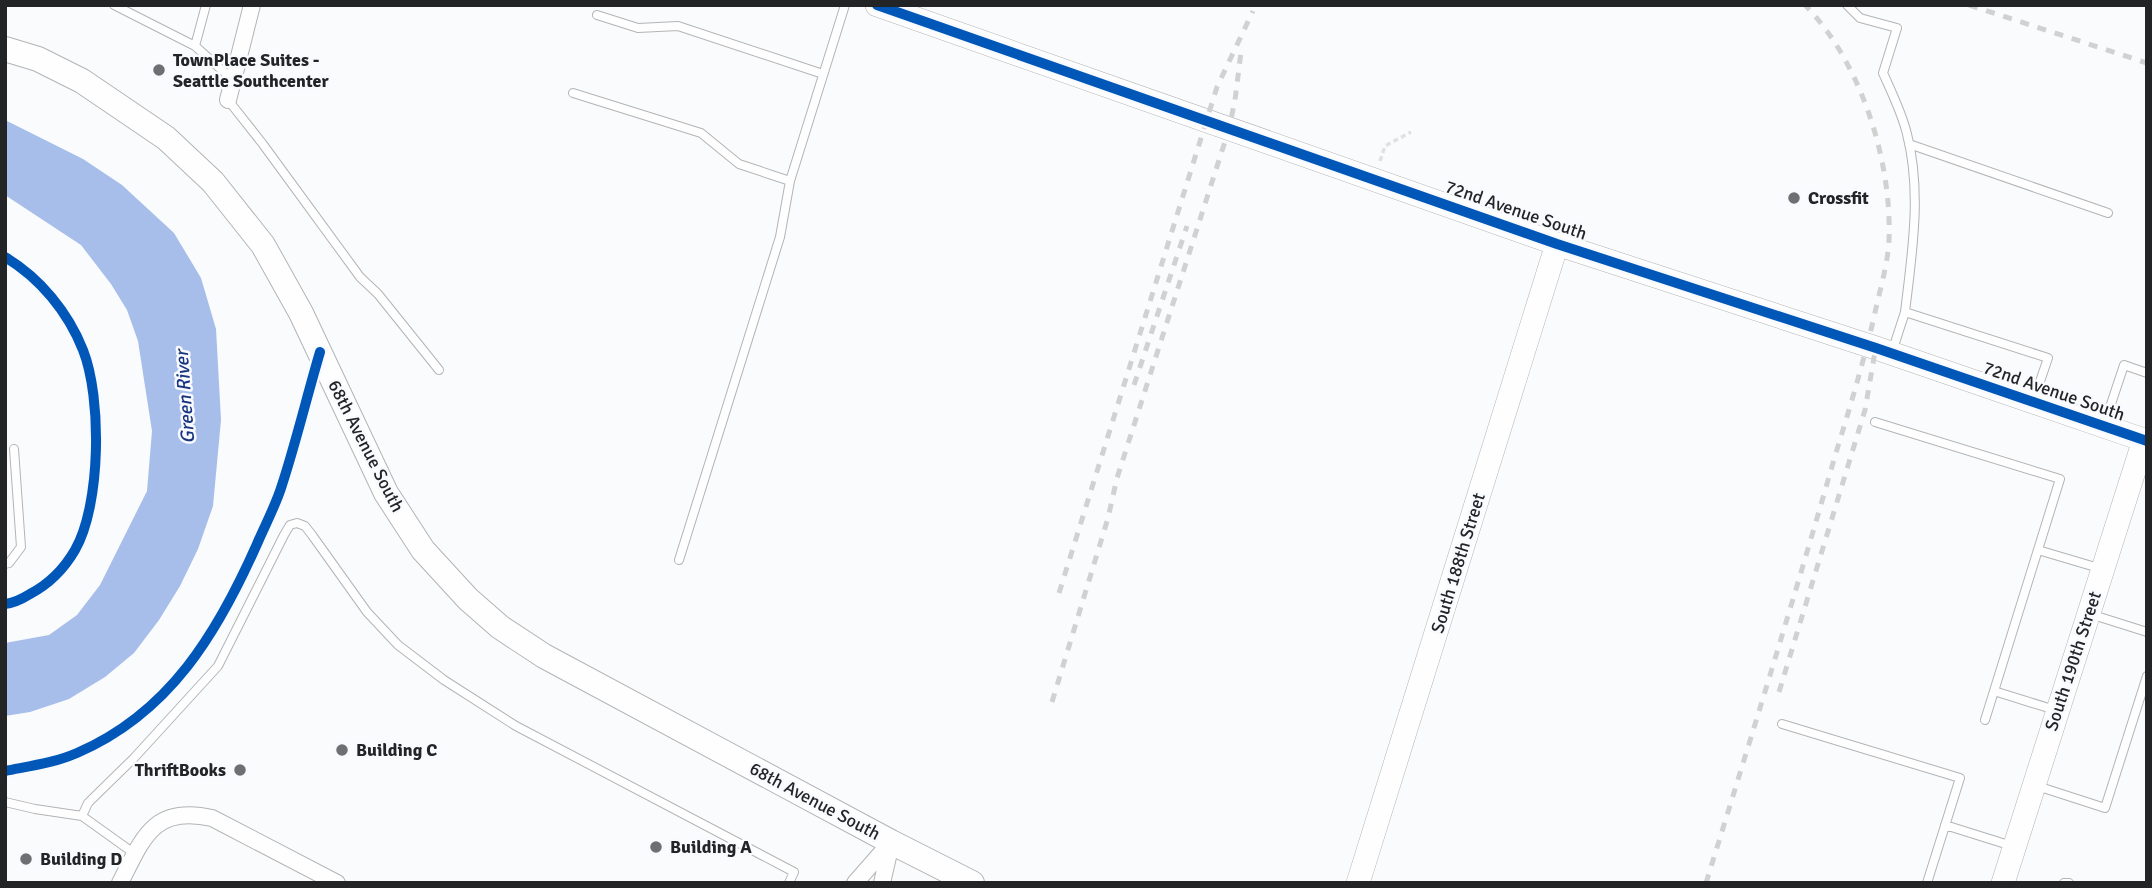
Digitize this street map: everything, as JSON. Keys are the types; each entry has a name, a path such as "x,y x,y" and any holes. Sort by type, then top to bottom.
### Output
{"main road":[{"name":"68th Avenue South","path":"5,48 38,59 82,81 166,138 213,182 263,245 301,313 386,493 423,550 468,599 500,628 544,656 972,883"}],"street":[{"path":"228,100 252,5"},
{"name":"72nd Avenue South","path":"877,5 1557,244 2145,440"},
{"name":"South 188th Street","path":"1358,883 1557,244"},
{"name":"South 190th Street","path":"2003,883 2145,440"},
{"path":"120,883 144,836 160,822 191,814 212,818 337,883"},
{"path":"855,883 891,842"},
{"path":"882,883 891,842"}],"lane":[{"path":"114,5 195,46 233,80"},
{"path":"195,46 206,5"},
{"path":"679,560 780,237 790,181 845,5"},
{"path":"1847,5 1860,18 1897,28 1883,73 1907,133 1915,182 1915,214 1905,312 1892,354"},
{"path":"597,15 638,28 678,26 824,74"},
{"path":"573,93 701,134 739,164 790,181"},
{"path":"228,100 360,277 439,370"},
{"path":"1909,144 2108,212"},
{"path":"1905,312 2048,358 2034,402"},
{"path":"2103,426 2123,365 2147,373"},
{"path":"1875,422 2060,479 1985,720"},
{"path":"5,564 9,563 21,547 14,449"},
{"path":"82,816 88,803 134,758 218,666 284,534 290,525 297,523 305,526 375,620 398,645 444,680 516,726 794,873 789,883"},
{"path":"2038,550 2103,569"},
{"path":"2089,613 2147,632"},
{"path":"2034,785 2105,808 2147,676"},
{"path":"1994,691 2058,710"},
{"path":"1782,724 1959,778 1927,883"},
{"path":"5,802 82,816 135,854"},
{"path":"1945,825 2015,847"}],"path":[{"path":"1374,180 1385,146 1411,132"}],"water":[{"name":"Green River","path":"5,120 83,159 122,185 174,233 201,278 216,329 221,420 213,506 198,549 159,620 134,653 105,677 69,699 30,712 5,716 5,643 49,635 77,615 100,585 147,491 152,431 138,341 127,310 111,284 81,245 5,195"}],"railway":[{"path":"1706,883 1857,382 1882,283 1889,240 1885,178 1869,114 1842,55 1825,28 1805,5"},
{"path":"1969,5 2147,63"},
{"path":"1059,593 1217,87 1253,11"},
{"path":"1052,702 1108,518 1117,478 1229,129 1241,52"},
{"path":"1134,385 1187,226"},
{"path":"1779,692 1865,410 1876,346"}],"cycle path":[{"path":"877,5 1557,244 1876,348 2147,441"},
{"path":"5,257 30,275 52,297 77,336 89,371 96,423 90,507 75,550 61,570 44,586 21,599 5,604"},
{"path":"5,771 68,756 110,736 139,716 165,692 187,666 226,608 274,507 320,352"}],"place":[{"name":"TownPlace Suites - Seattle Southcenter","path":"159,70"},
{"name":"Crossfit","path":"1794,198"},
{"name":"Building C","path":"342,750"},
{"name":"ThriftBooks","path":"240,770"},
{"name":"Building A","path":"656,847"},
{"name":"Building D","path":"26,859"}]}
